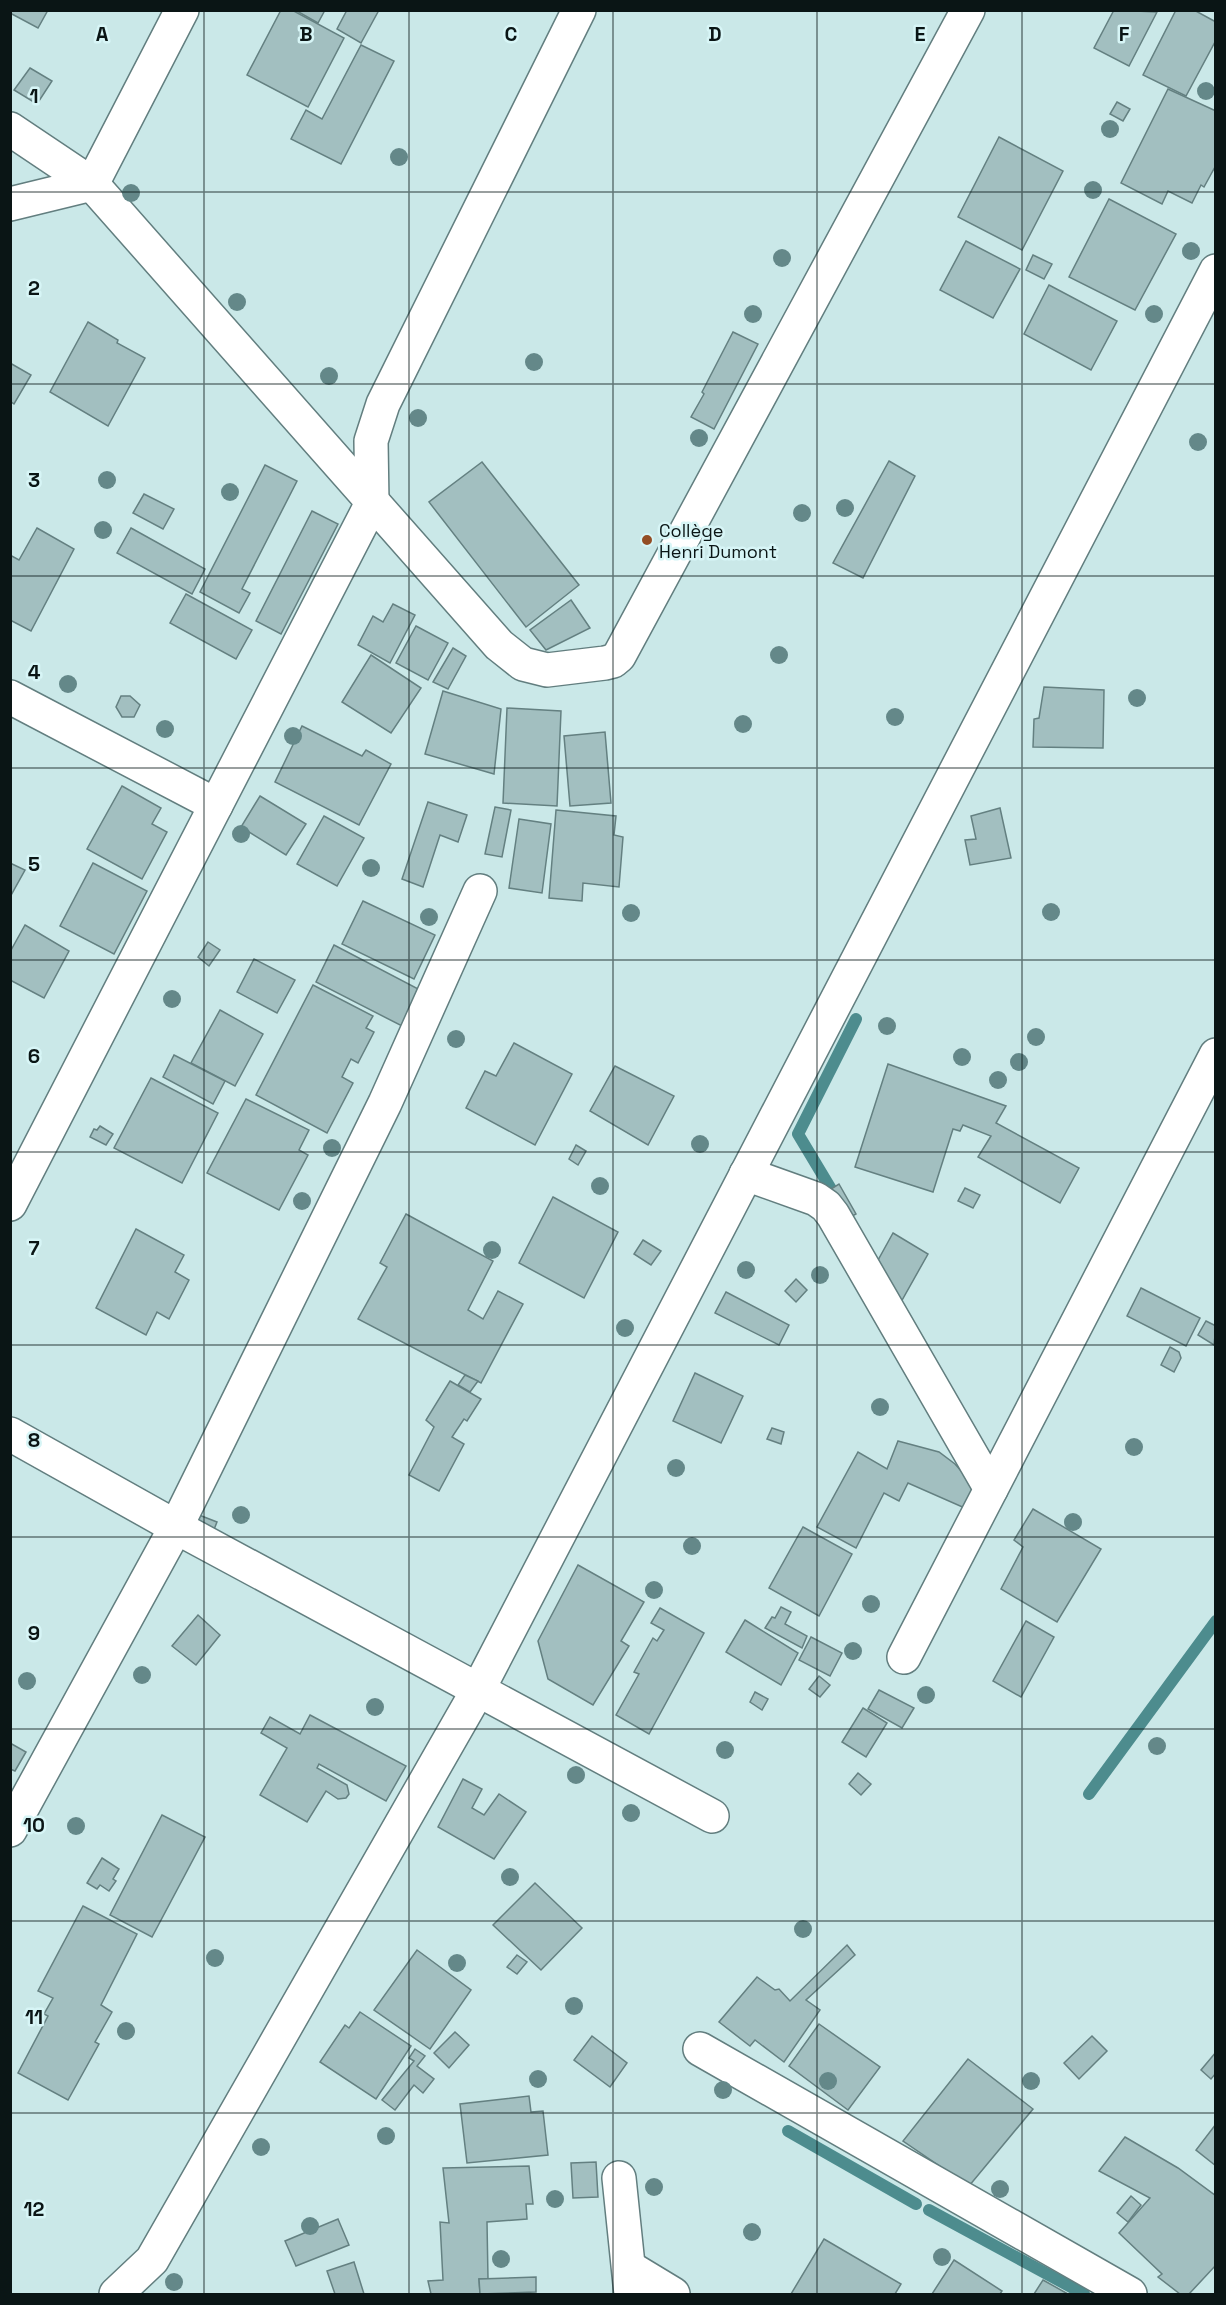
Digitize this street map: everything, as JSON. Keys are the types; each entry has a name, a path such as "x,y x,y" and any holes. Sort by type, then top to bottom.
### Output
{"street":[{"path":"10,204 93,184 182,10"},
{"path":"10,1204 372,503 371,441 383,404 579,10"},
{"path":"10,129 93,184 372,503 500,645 523,664 548,670 613,661 619,656 968,10"},
{"path":"116,2295 152,2260 478,1690 1215,271"},
{"path":"10,697 216,805"},
{"path":"10,1830 176,1527 385,1103 480,891"},
{"path":"904,1657 1215,1056"},
{"path":"746,1174 816,1199 826,1206 991,1489"},
{"path":"10,1434 176,1527 712,1816"},
{"path":"700,2049 1130,2295"},
{"path":"619,2178 630,2281 673,2295"}],"building":[{"path":"10,10 48,10 38,28 10,13"},
{"path":"281,10 292,10 344,38 308,107 247,75"},
{"path":"295,10 325,10 318,23"},
{"path":"347,10 379,10 361,43 337,29"},
{"path":"1114,10 1157,12 1129,66 1094,48"},
{"path":"1176,10 1194,10 1216,22 1216,40 1186,96 1143,75"},
{"path":"361,45 394,61 341,164 291,139 306,110 322,119"},
{"path":"30,68 52,81 37,104 14,90"},
{"path":"1168,89 1216,111 1216,165 1204,187 1201,185 1192,203 1168,191 1162,204 1121,183"},
{"path":"1117,102 1130,109 1123,121 1110,114"},
{"path":"999,137 1063,171 1022,250 958,217"},
{"path":"1109,199 1176,234 1135,310 1069,277"},
{"path":"966,241 1020,269 993,318 940,290"},
{"path":"1033,255 1052,264 1044,279 1026,270"},
{"path":"1049,285 1117,321 1091,370 1024,334"},
{"path":"88,322 118,340 117,343 145,358 108,426 50,392"},
{"path":"733,332 758,344 714,429 691,417"},
{"path":"10,363 31,375 14,404 10,401"},
{"path":"889,461 915,476 863,578 833,563"},
{"path":"482,462 579,585 526,627 429,502"},
{"path":"265,465 297,481 242,589 250,593 239,613 200,592"},
{"path":"144,494 174,509 163,529 133,513"},
{"path":"312,511 338,524 281,634 256,621"},
{"path":"37,528 74,549 31,631 10,620 10,555 19,560"},
{"path":"131,528 205,569 192,594 117,553"},
{"path":"186,594 252,630 236,659 170,623"},
{"path":"571,600 590,628 546,650 530,630"},
{"path":"393,604 415,615 390,663 358,645 373,616 383,622"},
{"path":"416,626 448,643 428,680 396,663"},
{"path":"453,648 466,656 448,689 433,682"},
{"path":"371,655 421,688 391,733 342,702"},
{"path":"1044,687 1104,690 1103,748 1033,747 1034,719 1039,718"},
{"path":"443,691 501,709 494,774 425,754"},
{"path":"121,696 130,696 140,705 134,717 122,717 116,707"},
{"path":"507,708 561,711 557,806 503,803"},
{"path":"302,726 362,756 366,750 391,764 359,825 275,782"},
{"path":"605,732 611,803 570,806 564,736"},
{"path":"122,786 161,808 152,824 167,832 142,879 87,849"},
{"path":"260,796 306,824 286,855 241,827"},
{"path":"428,802 467,815 458,842 440,835 423,887 402,879"},
{"path":"495,807 511,810 502,857 485,854"},
{"path":"1000,808 1011,858 970,865 965,840 976,839 971,816"},
{"path":"556,810 616,816 614,835 623,837 619,887 583,883 582,901 549,898"},
{"path":"324,816 364,838 337,886 297,864"},
{"path":"519,819 551,824 542,893 509,888"},
{"path":"10,863 25,870 10,897"},
{"path":"93,863 147,891 114,954 60,926"},
{"path":"363,901 435,935 414,979 342,944"},
{"path":"25,925 69,951 44,998 10,980 10,952"},
{"path":"208,942 220,950 209,966 198,957"},
{"path":"334,945 424,992 406,1028 316,982"},
{"path":"254,959 295,980 277,1013 237,992"},
{"path":"313,985 373,1016 366,1028 374,1032 358,1063 351,1059 342,1077 353,1083 327,1133 256,1095"},
{"path":"220,1010 263,1034 235,1086 191,1063"},
{"path":"514,1043 572,1074 535,1145 466,1108 485,1071 496,1076"},
{"path":"174,1055 225,1081 213,1104 163,1077"},
{"path":"888,1064 1006,1106 996,1123 1079,1168 1060,1203 978,1157 991,1136 963,1125 960,1131 953,1129 933,1192 855,1167"},
{"path":"615,1066 674,1096 648,1145 590,1111"},
{"path":"151,1078 218,1113 182,1183 114,1148"},
{"path":"246,1099 309,1130 299,1150 308,1155 279,1210 207,1173"},
{"path":"100,1126 113,1134 106,1145 90,1137 94,1129 97,1130"},
{"path":"576,1145 586,1151 578,1165 569,1159"},
{"path":"839,1184 856,1214 847,1219 831,1189"},
{"path":"965,1188 980,1195 973,1208 958,1201"},
{"path":"553,1197 618,1232 584,1298 519,1263"},
{"path":"406,1214 493,1261 468,1310 483,1319 498,1291 523,1304 481,1383 358,1319 387,1267 380,1263"},
{"path":"136,1229 184,1255 175,1272 189,1280 169,1319 157,1312 146,1335 96,1308"},
{"path":"893,1233 928,1254 901,1302 877,1262"},
{"path":"643,1240 661,1251 651,1265 634,1254"},
{"path":"796,1279 807,1290 796,1302 785,1291"},
{"path":"1141,1288 1200,1318 1186,1346 1127,1316"},
{"path":"726,1292 789,1325 779,1345 715,1313"},
{"path":"1206,1321 1216,1326 1214,1345 1198,1335"},
{"path":"1170,1347 1179,1352 1181,1358 1174,1372 1161,1365"},
{"path":"695,1373 743,1396 721,1443 673,1421"},
{"path":"465,1375 478,1381 470,1392 458,1385"},
{"path":"450,1381 481,1399 467,1421 464,1419 452,1437 464,1444 439,1491 409,1475 434,1427 426,1420"},
{"path":"772,1428 784,1432 781,1444 767,1439"},
{"path":"898,1441 939,1452 955,1464 977,1489 967,1509 908,1483 899,1501 884,1493 856,1548 817,1527 858,1452 887,1469"},
{"path":"1033,1509 1101,1549 1057,1622 1001,1589 1023,1547 1014,1540"},
{"path":"199,1515 217,1522 211,1537 193,1529"},
{"path":"803,1527 852,1554 819,1616 769,1588"},
{"path":"578,1565 644,1602 621,1641 629,1646 593,1705 548,1679 538,1641"},
{"path":"781,1607 791,1612 785,1624 807,1636 802,1648 765,1628 772,1617 775,1618"},
{"path":"660,1608 704,1633 649,1734 616,1715 639,1674 634,1672 653,1638 657,1641 664,1630 651,1623"},
{"path":"198,1615 220,1635 196,1665 172,1646"},
{"path":"745,1620 798,1653 781,1685 726,1652"},
{"path":"1026,1621 1054,1637 1021,1697 993,1681"},
{"path":"811,1637 842,1653 830,1676 799,1660"},
{"path":"819,1676 830,1685 820,1697 809,1689"},
{"path":"879,1690 914,1708 902,1728 868,1709"},
{"path":"755,1692 768,1699 762,1710 750,1702"},
{"path":"863,1708 887,1723 866,1757 842,1742"},
{"path":"310,1715 406,1766 386,1801 319,1764 317,1768 347,1785 349,1794 346,1798 338,1799 326,1791 307,1822 260,1795 287,1748 261,1733 270,1717 300,1734"},
{"path":"10,1743 26,1752 15,1771 10,1769"},
{"path":"858,1773 871,1784 861,1795 849,1784"},
{"path":"463,1779 482,1789 472,1808 484,1815 499,1794 526,1812 494,1859 438,1827"},
{"path":"162,1815 205,1837 152,1937 110,1915"},
{"path":"102,1858 119,1869 113,1879 116,1881 109,1891 100,1885 97,1889 87,1883"},
{"path":"535,1883 582,1928 541,1970 493,1925"},
{"path":"83,1906 137,1934 101,2005 112,2012 95,2042 99,2044 68,2100 18,2073 48,2016 44,2014 53,1998 38,1991"},
{"path":"847,1945 855,1955 806,2000 820,2010 784,2062 755,2040 750,2046 719,2022 757,1977 775,1990 779,1989 790,2001"},
{"path":"417,1950 471,1990 430,2049 374,2010"},
{"path":"517,1955 527,1962 517,1974 507,1967"},
{"path":"360,2012 411,2046 376,2099 320,2062 345,2025 349,2028"},
{"path":"819,2024 880,2067 848,2110 789,2066"},
{"path":"455,2032 469,2045 449,2068 434,2053"},
{"path":"592,2036 627,2063 610,2087 574,2060"},
{"path":"1092,2036 1107,2051 1079,2079 1064,2063"},
{"path":"415,2049 425,2056 417,2066 434,2079 423,2093 414,2085 395,2110 382,2100 414,2061 409,2058"},
{"path":"1216,2052 1216,2073 1211,2079 1201,2070"},
{"path":"968,2059 1033,2109 969,2186 903,2141"},
{"path":"529,2096 531,2112 543,2111 548,2155 467,2163 460,2104"},
{"path":"1216,2124 1216,2166 1196,2150"},
{"path":"1125,2137 1178,2168 1216,2196 1216,2265 1189,2294 1180,2294 1158,2277 1162,2274 1119,2233 1150,2198 1099,2171"},
{"path":"596,2162 598,2197 573,2198 571,2163"},
{"path":"529,2166 533,2204 526,2204 527,2219 487,2222 488,2279 479,2279 480,2294 431,2294 428,2281 443,2280 440,2222 449,2223 443,2168"},
{"path":"1131,2196 1141,2205 1128,2222 1117,2213"},
{"path":"338,2219 349,2245 296,2266 285,2241"},
{"path":"824,2239 901,2284 895,2294 791,2294"},
{"path":"954,2260 1002,2291 1000,2294 932,2294"},
{"path":"354,2262 364,2294 335,2294 327,2271"},
{"path":"536,2277 536,2292 480,2294 479,2279"},
{"path":"1043,2280 1068,2294 1034,2294"}],"waterway":[{"path":"831,1189 798,1134 856,1019"},
{"path":"1089,1794 1216,1621"},
{"path":"788,2131 916,2204"},
{"path":"929,2210 1084,2294"}],"place":[{"name":"Collège Henri Dumont","path":"647,540"}]}
